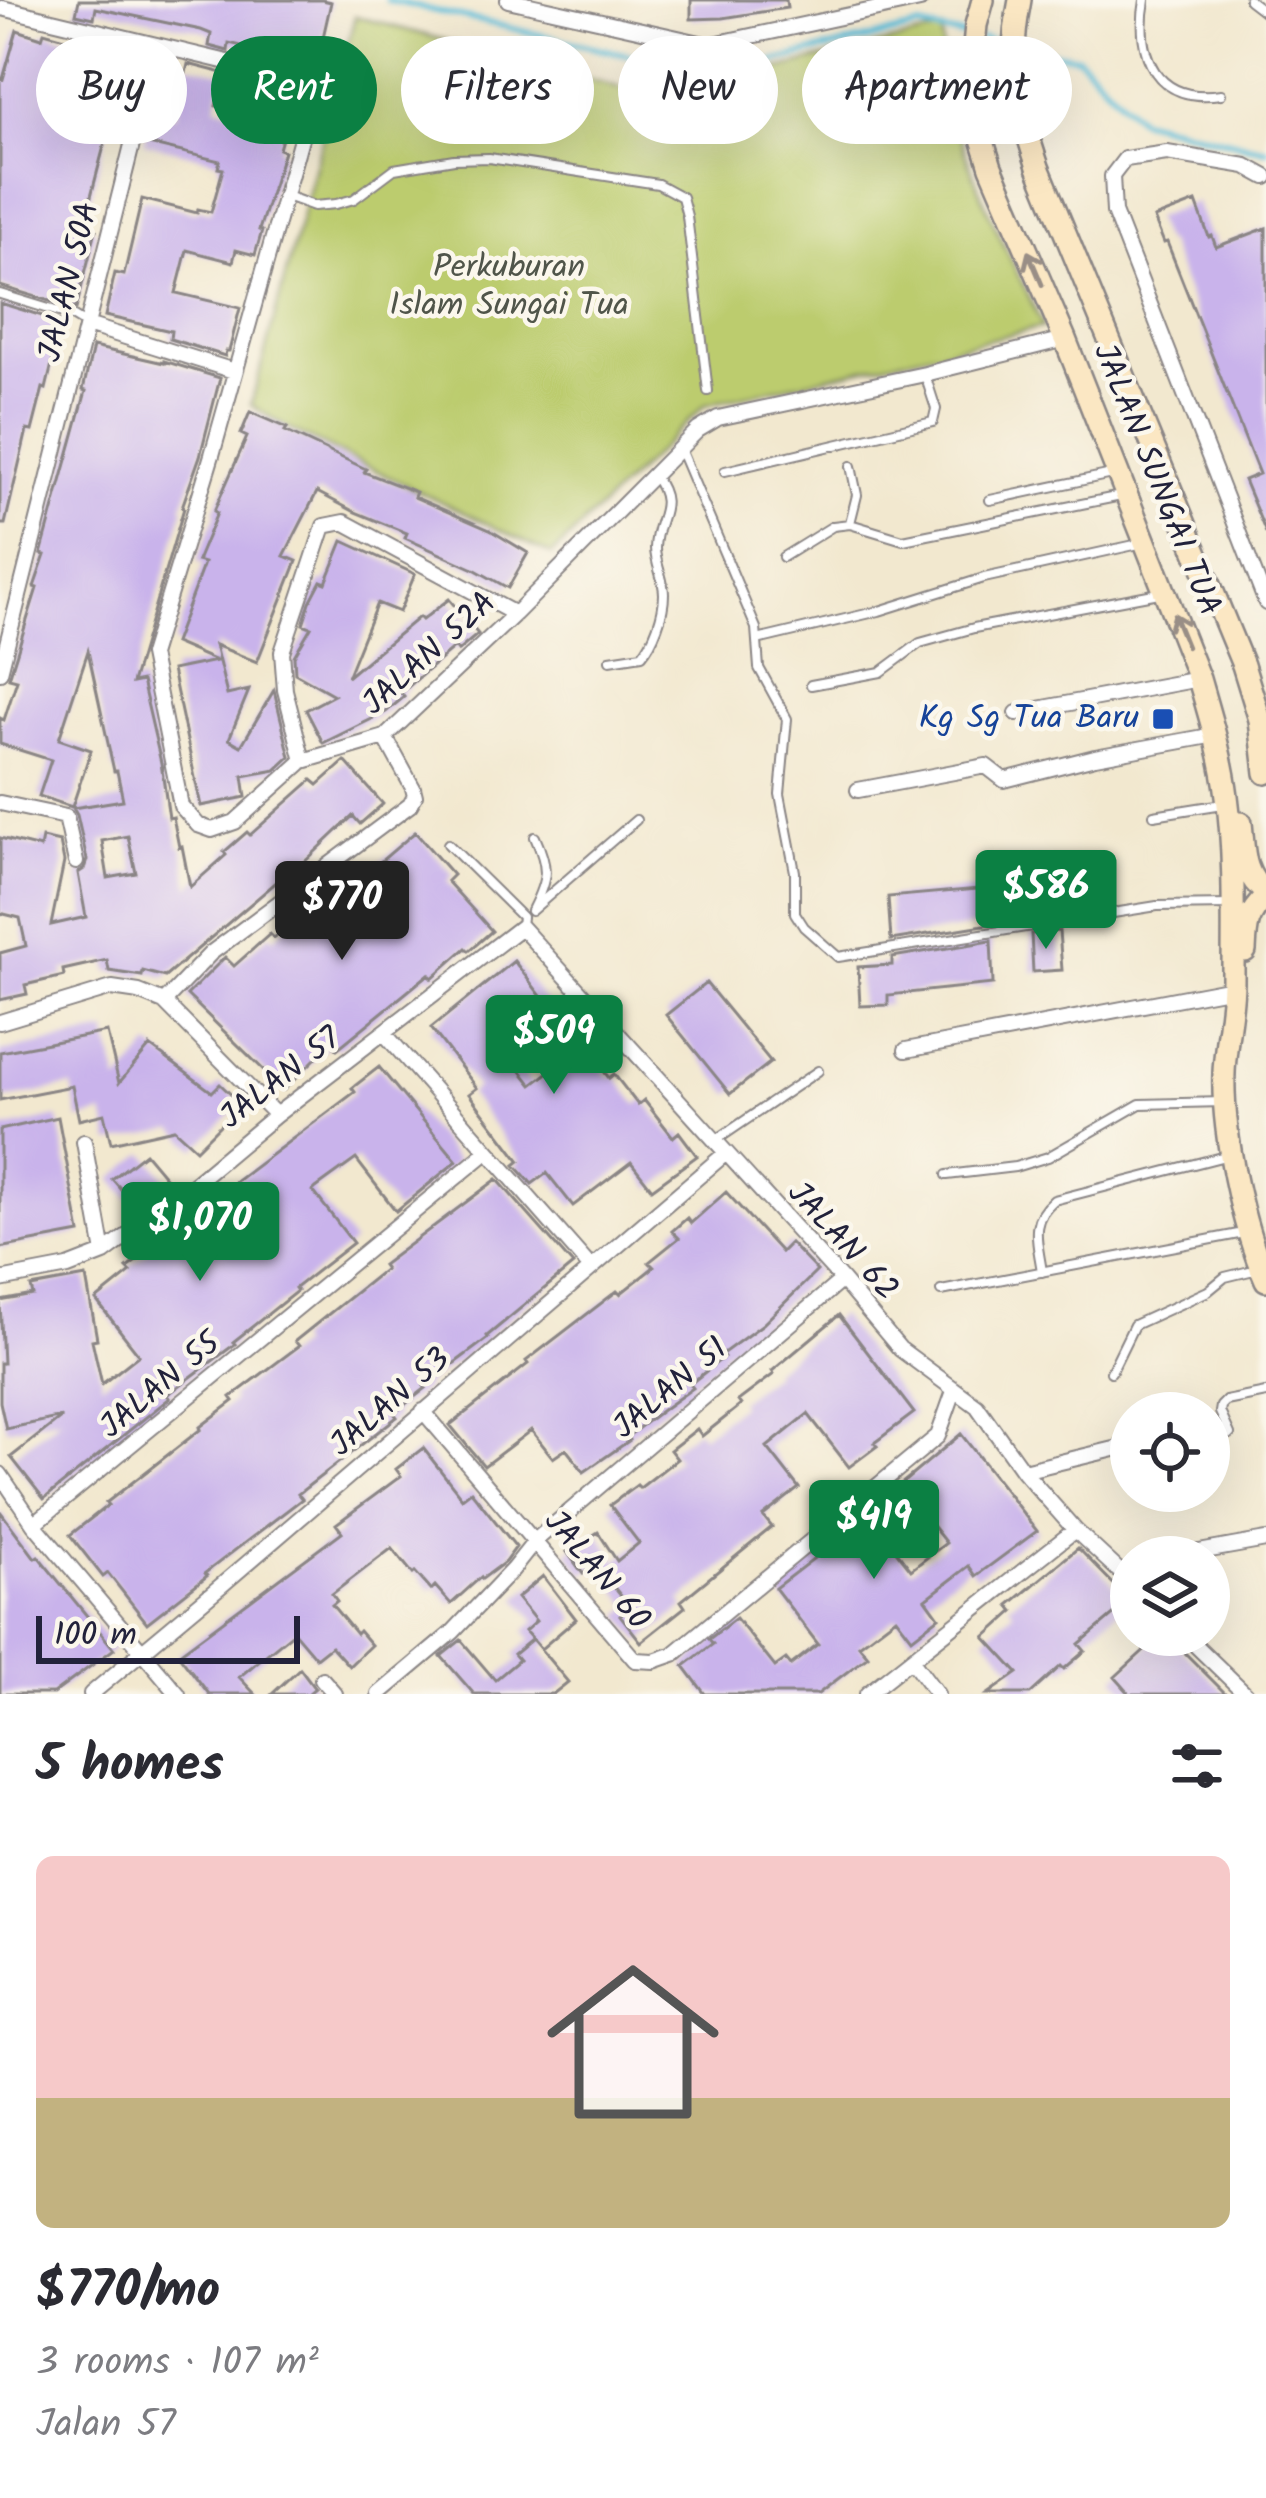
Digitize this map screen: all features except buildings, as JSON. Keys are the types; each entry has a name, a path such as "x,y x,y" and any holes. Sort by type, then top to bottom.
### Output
{"main road":[{"name":"JALAN SUNGAI TUA","path":"983,0 972,68 976,120 1199,679 1217,747 1228,803 1232,905 1233,988 1224,1074 1230,1154 1263,1274"},
{"name":"JALAN SUNGAI TUA","path":"1018,11 1012,74 1038,167 1243,664 1260,720 1266,772"},
{"path":"1217,747 1238,794 1247,871 1266,894 1252,909 1246,929 1242,1034 1224,1074"}],"street":[{"path":"508,0 709,45 920,0"},
{"path":"2,8 119,36"},
{"name":"JALAN 52A","path":"187,52 298,79 309,88 312,100 151,655 181,806 198,825 212,830 235,822 303,761 386,737 698,430 718,418 1065,339"},
{"name":"JALAN 50A","path":"0,672 132,144"},
{"path":"1266,177 1246,166 1167,153 1126,159 1112,176 1114,212 1266,603"},
{"path":"87,325 234,370"},
{"path":"303,761 285,690 282,652 324,526 344,522 515,614"},
{"path":"1017,713 1199,679"},
{"path":"164,1002 211,953 410,805 413,788 386,737"},
{"path":"859,790 986,766 1004,780 1095,757 1217,747"},
{"path":"0,803 66,817 76,862"},
{"name":"JALAN 57","path":"0,1280 68,1267 104,1253 525,918"},
{"name":"JALAN 62","path":"525,918 901,1349 976,1406 1023,1471 1075,1530 1110,1556"},
{"path":"0,1022 112,988 139,992 164,1002 276,1115"},
{"path":"906,1050 1233,988"},
{"path":"384,1033 591,1268"},
{"path":"84,1142 104,1253"},
{"name":"JALAN 53","path":"91,1694 591,1268 720,1147"},
{"name":"JALAN 55","path":"34,1524 488,1151"},
{"name":"JALAN 51","path":"379,1694 454,1632 536,1540 842,1280"},
{"name":"JALAN 60","path":"423,1411 635,1660 653,1661 674,1654 938,1436 954,1391"},
{"path":"1023,1471 1110,1450"},
{"path":"0,1474 34,1524 178,1694"},
{"path":"867,1694 1075,1530"},
{"path":"1230,1546 1266,1540"},
{"path":"1207,1656 1246,1694"},
{"path":"910,1659 937,1694"},
{"path":"322,1679 334,1694"}],"lane":[{"path":"1145,0 1144,55 1159,78 1184,92 1205,97 1221,94"},
{"path":"1249,0 1266,13"},
{"path":"286,196 314,206 336,204 354,199 394,169 454,159 519,161 658,184 682,197 687,216 708,391"},
{"path":"0,294 87,325"},
{"path":"725,471 933,422 936,409 925,374"},
{"path":"680,449 756,628 759,668 787,719 780,794 795,872 795,913 838,957 1157,906 1232,905"},
{"path":"850,524 857,495 851,466"},
{"path":"991,500 1118,473"},
{"path":"610,660 642,655 652,644 661,608 664,594 655,546 665,505 664,492 654,476"},
{"path":"783,557 833,526 850,524 903,540 1126,494"},
{"path":"757,640 879,611 984,578 1144,543"},
{"path":"811,686 881,672 920,643 974,628 1164,592"},
{"path":"1154,814 1228,803"},
{"path":"525,918 636,820"},
{"path":"525,918 544,886 546,860 535,837"},
{"path":"448,844 525,918"},
{"path":"720,1147 818,1071"},
{"path":"947,1174 1016,1167 1048,1157 1140,1104 1226,1102"},
{"path":"1042,1272 1036,1221 1054,1200 1230,1154"},
{"path":"941,1291 1250,1232"},
{"path":"1111,1372 1134,1324 1208,1291 1225,1276 1263,1274"},
{"path":"1230,1400 1266,1393"}],"green space":[{"name":"Perkuburan Islam Sungai Tua","path":"355,16 429,36 401,36 401,144 594,144 594,80 618,87 618,144 778,144 778,69 802,63 802,144 962,144 1043,327 705,405 552,555 287,428 251,405 321,144 377,144 377,36 350,36"}],"waterway":[{"path":"387,0 717,75 802,55"},
{"path":"881,36 919,27 964,36"},
{"path":"1072,56 1139,119 1266,150"}],"place":[{"name":"Kg Sg Tua Baru","path":"1163,719"}]}
